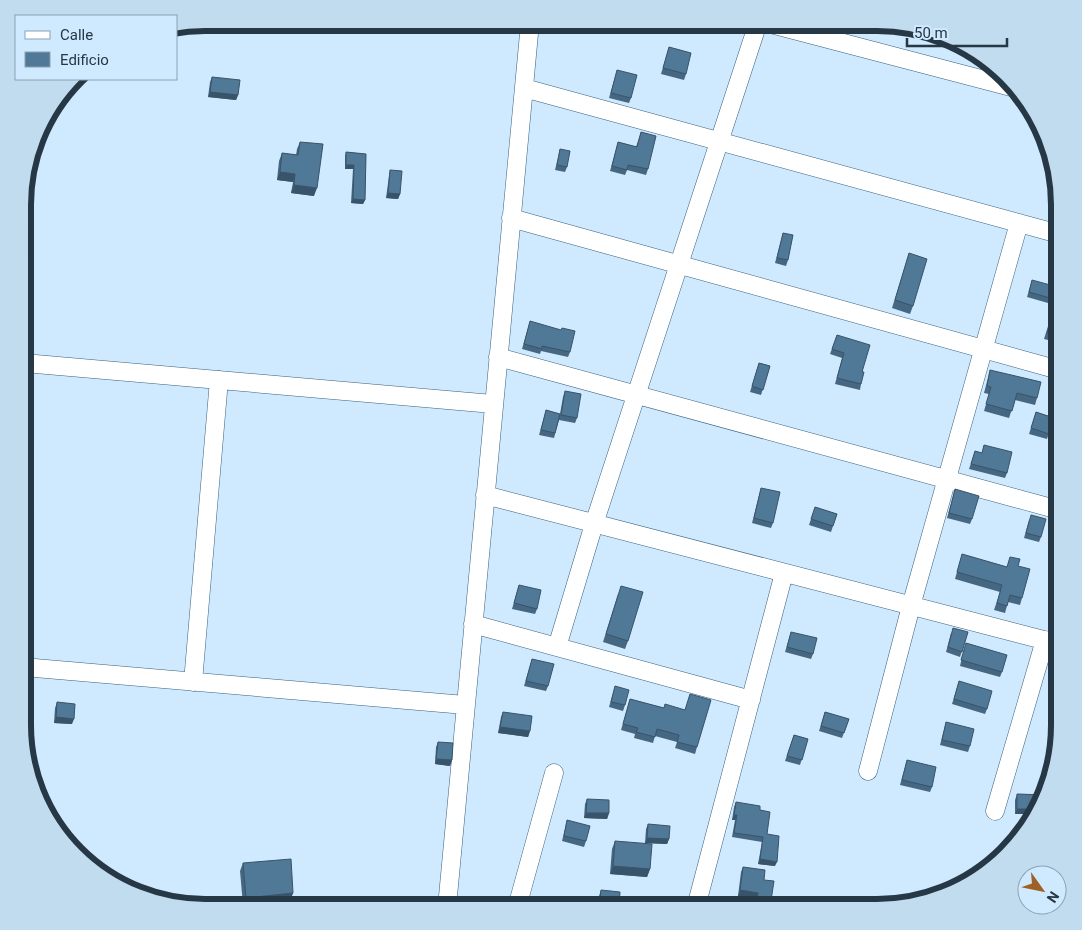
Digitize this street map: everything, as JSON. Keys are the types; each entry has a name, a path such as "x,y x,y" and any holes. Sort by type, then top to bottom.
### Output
{"street":[{"path":"447,899 529,32"},
{"path":"557,647 594,524 755,32"},
{"path":"800,32 1003,85"},
{"path":"524,88 1050,232"},
{"path":"511,218 1050,368"},
{"path":"868,771 911,606 1019,223"},
{"path":"498,357 1051,508"},
{"path":"31,364 494,404"},
{"path":"192,682 219,380"},
{"path":"485,495 1051,642"},
{"path":"698,898 784,573"},
{"path":"473,624 751,700"},
{"path":"995,811 1051,645"},
{"path":"32,668 465,705"},
{"path":"519,899 554,773"}],"building":[{"path":"669,47 691,53 686,74 663,68"},
{"path":"617,70 637,75 631,98 611,93"},
{"path":"212,77 240,80 238,95 210,92"},
{"path":"641,132 656,136 648,169 628,165 627,170 612,166 618,142 637,147"},
{"path":"300,142 323,144 317,188 294,185 295,174 280,172 282,153 298,155"},
{"path":"560,149 570,151 567,167 557,165"},
{"path":"346,152 366,154 365,200 353,199 354,165 346,165"},
{"path":"390,170 402,171 400,194 388,193"},
{"path":"783,233 793,235 788,260 777,258"},
{"path":"909,253 927,259 913,306 895,300"},
{"path":"1032,280 1050,285 1050,298 1029,292"},
{"path":"530,321 561,330 562,328 575,331 570,352 542,346 542,349 524,344"},
{"path":"1050,322 1050,334 1047,333"},
{"path":"837,335 870,345 862,372 864,372 861,384 837,378 844,353 832,349"},
{"path":"759,363 770,366 763,390 752,386"},
{"path":"990,370 1041,382 1037,398 1017,393 1012,411 986,404 991,387 987,386"},
{"path":"565,391 581,394 577,418 561,415"},
{"path":"546,410 560,414 555,433 541,430"},
{"path":"1036,412 1050,417 1049,434 1031,428"},
{"path":"984,445 1012,452 1007,473 971,464 975,451 982,453"},
{"path":"761,488 780,492 773,523 754,518"},
{"path":"955,489 979,496 972,519 949,513"},
{"path":"815,507 837,514 833,526 811,519"},
{"path":"1031,515 1046,519 1041,537 1026,533"},
{"path":"962,554 1007,567 1010,557 1020,559 1018,566 1030,569 1022,598 1010,595 1007,606 997,603 1002,585 957,572"},
{"path":"519,585 541,590 537,609 514,603"},
{"path":"621,586 643,592 628,641 606,634"},
{"path":"953,628 968,632 962,652 948,647"},
{"path":"791,632 817,638 813,654 787,647"},
{"path":"966,643 1007,655 1002,672 961,660"},
{"path":"532,659 554,664 548,686 526,681"},
{"path":"959,681 992,691 987,709 954,699"},
{"path":"615,686 629,690 625,705 611,702"},
{"path":"690,694 711,700 697,747 677,742 679,735 657,729 655,737 636,732 638,728 623,724 630,699 664,708 665,704 685,710"},
{"path":"57,702 75,704 74,719 56,717"},
{"path":"503,712 532,716 530,731 500,727"},
{"path":"825,712 849,719 844,733 821,726"},
{"path":"946,722 974,729 970,746 942,740"},
{"path":"794,735 808,739 802,760 787,756"},
{"path":"438,742 453,743 452,760 436,759"},
{"path":"907,760 936,767 932,787 902,780"},
{"path":"1017,794 1037,795 1030,809 1017,809"},
{"path":"587,799 609,800 609,813 586,813"},
{"path":"736,802 760,806 760,810 770,812 767,834 779,836 777,862 760,859 763,837 734,833 737,815 734,815"},
{"path":"567,820 590,826 586,841 564,836"},
{"path":"648,824 670,826 669,839 647,838"},
{"path":"615,841 652,844 650,869 613,866"},
{"path":"291,859 293,893 246,898 243,863"},
{"path":"743,867 765,870 764,880 774,881 771,898 757,898 758,893 740,890"},
{"path":"601,890 620,892 620,898 600,898"}]}
